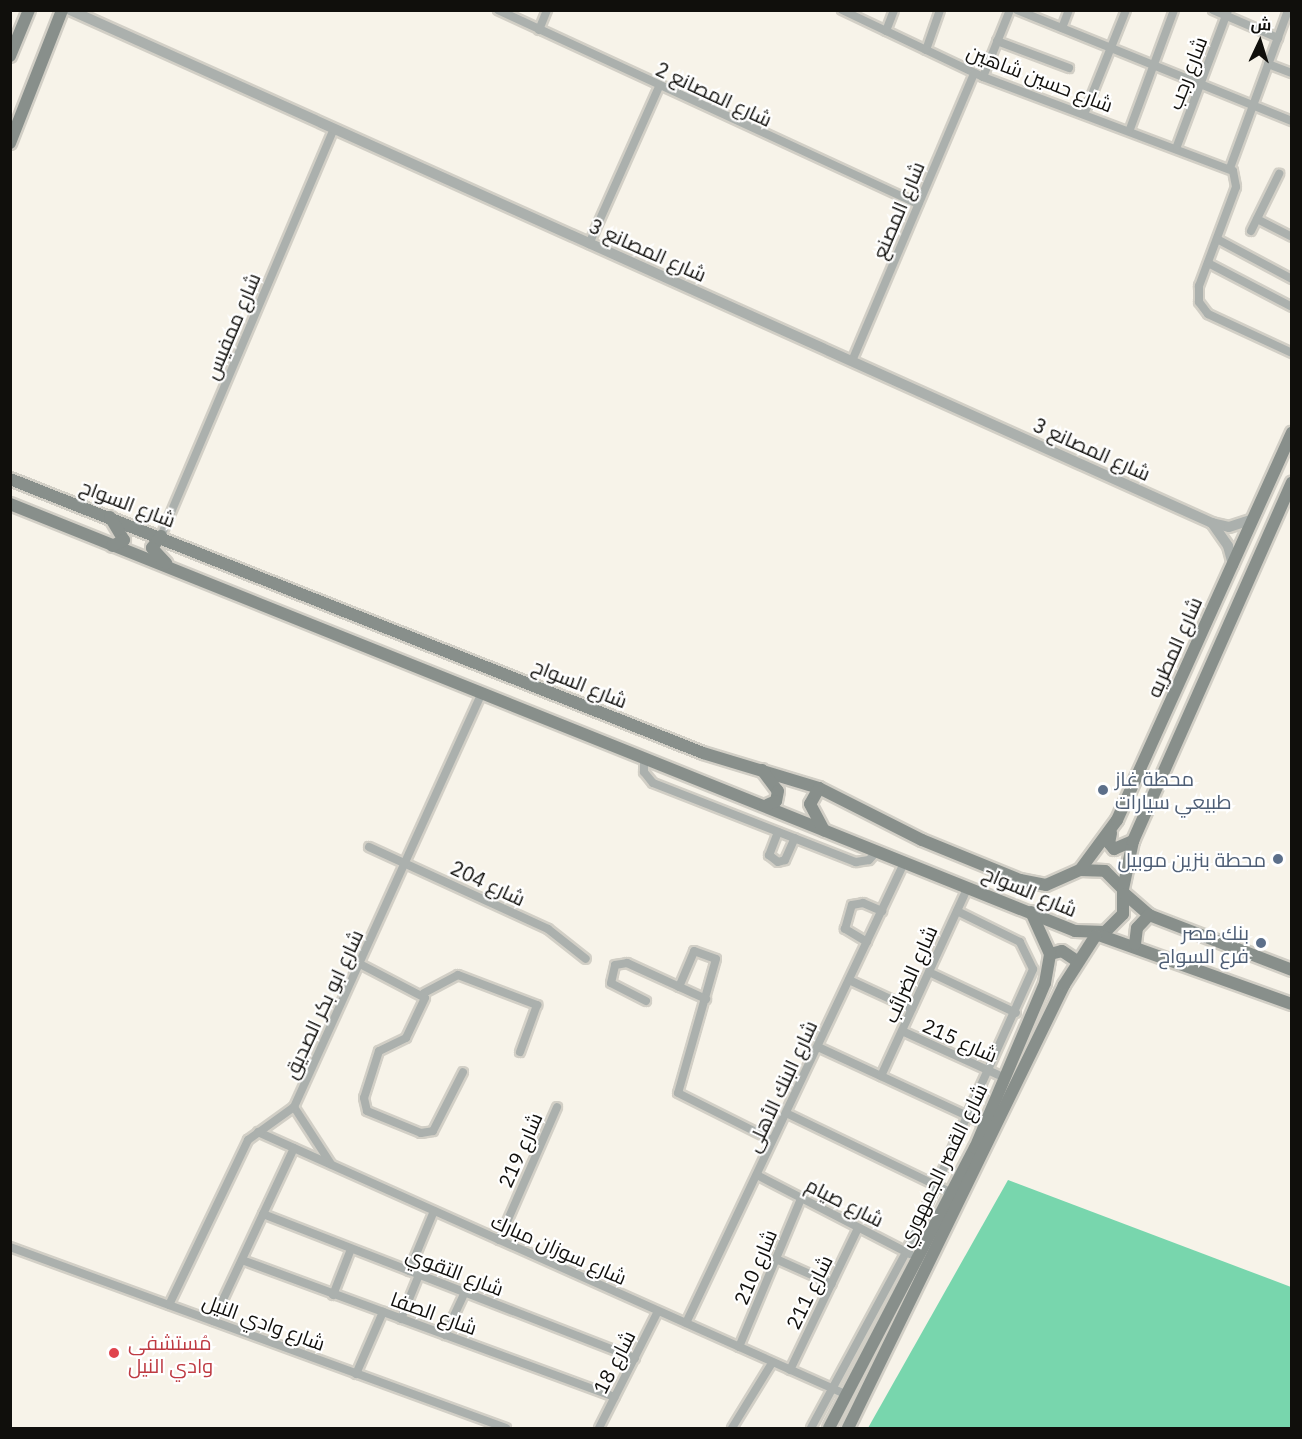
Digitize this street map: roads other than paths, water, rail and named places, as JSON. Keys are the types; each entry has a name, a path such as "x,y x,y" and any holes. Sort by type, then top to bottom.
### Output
{"main road":[{"path":"10,57 29,10"},
{"path":"10,143 62,10"},
{"name":"شارع المطريه","path":"1080,870 1114,826 1292,433"},
{"name":"شارع السواح","path":"10,479 160,536 703,753 819,788 922,840 1020,880 1056,883 1080,870 1105,871 1149,915 1292,970"},
{"name":"شارع المطريه","path":"1124,891 1132,840 1292,483"},
{"name":"شارع السواح","path":"10,504 481,695 968,887 1097,935 1135,944 1292,1004"},
{"path":"110,517 124,537 120,546 112,546"},
{"path":"160,536 153,551 174,570"},
{"path":"761,769 778,791 776,801 765,807"},
{"path":"819,788 810,804 824,830"},
{"path":"1114,826 1112,848 1132,840"},
{"path":"1097,935 1120,920 1124,891"},
{"path":"1030,911 1050,954 1062,951 1077,961"},
{"path":"1135,944 1137,928 1149,915"},
{"name":"شارع القصر الجمهوري","path":"848,1428 1077,961 1097,935"},
{"name":"شارع القصر الجمهوري","path":"829,1428 952,1193 985,1124 1045,983 1050,954"}],"street":[{"name":"شارع المصانع 3","path":"70,10 1212,523 1229,527 1253,519"},
{"name":"شارع المصانع 2","path":"498,10 659,87 918,204"},
{"path":"539,30 547,10"},
{"path":"886,31 894,10"},
{"path":"926,50 940,10"},
{"path":"983,76 1010,10"},
{"path":"1017,10 1292,121"},
{"path":"1062,28 1069,10"},
{"path":"1085,112 1126,10"},
{"path":"1130,129 1174,10"},
{"path":"1213,10 1227,13 1278,38"},
{"path":"1288,10 1230,168 1237,182 1198,294 1203,309 1292,353"},
{"name":"شارع حسين شاهين","path":"847,12 974,73 1178,146 1230,168"},
{"name":"شارع رجب","path":"1178,146 1227,13"},
{"path":"997,41 1068,68"},
{"path":"1268,64 1292,73"},
{"name":"شارع المصنع","path":"852,361 974,73"},
{"path":"589,244 659,87"},
{"name":"شارع ممفيس","path":"160,536 334,129"},
{"path":"1251,231 1279,174"},
{"path":"1257,219 1292,237"},
{"path":"1217,239 1292,279"},
{"path":"1208,263 1292,307"},
{"path":"1212,523 1228,546 1233,565"},
{"name":"شارع ابو بكر الصديق","path":"170,1305 248,1140 258,1132 280,1122 294,1107 481,695"},
{"path":"644,759 644,772 652,783 856,862 869,860 878,851"},
{"path":"778,832 769,855 778,862 785,860 795,838"},
{"name":"شارع 204","path":"369,847 548,929 586,959"},
{"name":"شارع البنك الأهلى","path":"686,1323 905,861"},
{"name":"شارع الضرائب","path":"881,1076 968,887"},
{"path":"867,942 845,929 852,905 863,903 882,911"},
{"path":"811,1428 906,1252 1034,969 1030,954 1020,942 957,911"},
{"path":"679,987 694,951 714,957 717,965 677,1082 680,1096 772,1140"},
{"path":"645,1001 611,983 615,965 627,963 706,999"},
{"path":"360,964 424,993"},
{"path":"929,972 1016,1013"},
{"path":"463,1072 437,1127 421,1133 364,1107 379,1051 387,1043 406,1038 424,993 458,975 537,1005 520,1052"},
{"path":"849,980 912,1009"},
{"name":"شارع 215","path":"902,1031 1005,1078"},
{"path":"818,1047 985,1124"},
{"path":"294,1107 331,1165"},
{"name":"شارع 219","path":"499,1240 557,1107"},
{"path":"786,1113 952,1193"},
{"name":"شارع سوزان مبارك","path":"258,1132 847,1395"},
{"path":"213,1321 294,1148"},
{"name":"شارع صيام","path":"757,1175 918,1258"},
{"name":"شارع 210","path":"739,1347 801,1199"},
{"path":"409,1270 434,1211"},
{"name":"شارع التقوي","path":"263,1214 635,1358"},
{"name":"شارع 211","path":"790,1370 858,1228"},
{"name":"شارع وادي النيل","path":"10,1247 506,1428"},
{"path":"333,1294 351,1249"},
{"path":"776,1259 832,1284"},
{"name":"شارع الصفا","path":"242,1260 615,1397"},
{"path":"401,1319 419,1275"},
{"path":"445,1335 465,1292"},
{"name":"شارع 18","path":"599,1428 658,1311"},
{"path":"356,1374 382,1312"},
{"path":"732,1428 772,1363"}],"place":[{"name":"محطة غاز طبيعي سيارات","path":"1103,790"},
{"name":"محطة بنزين موبيل","path":"1278,859"},
{"name":"بنك مصر فرع السواح","path":"1261,943"},
{"name":"مُستشفى وادي النيل","path":"114,1353"}]}
